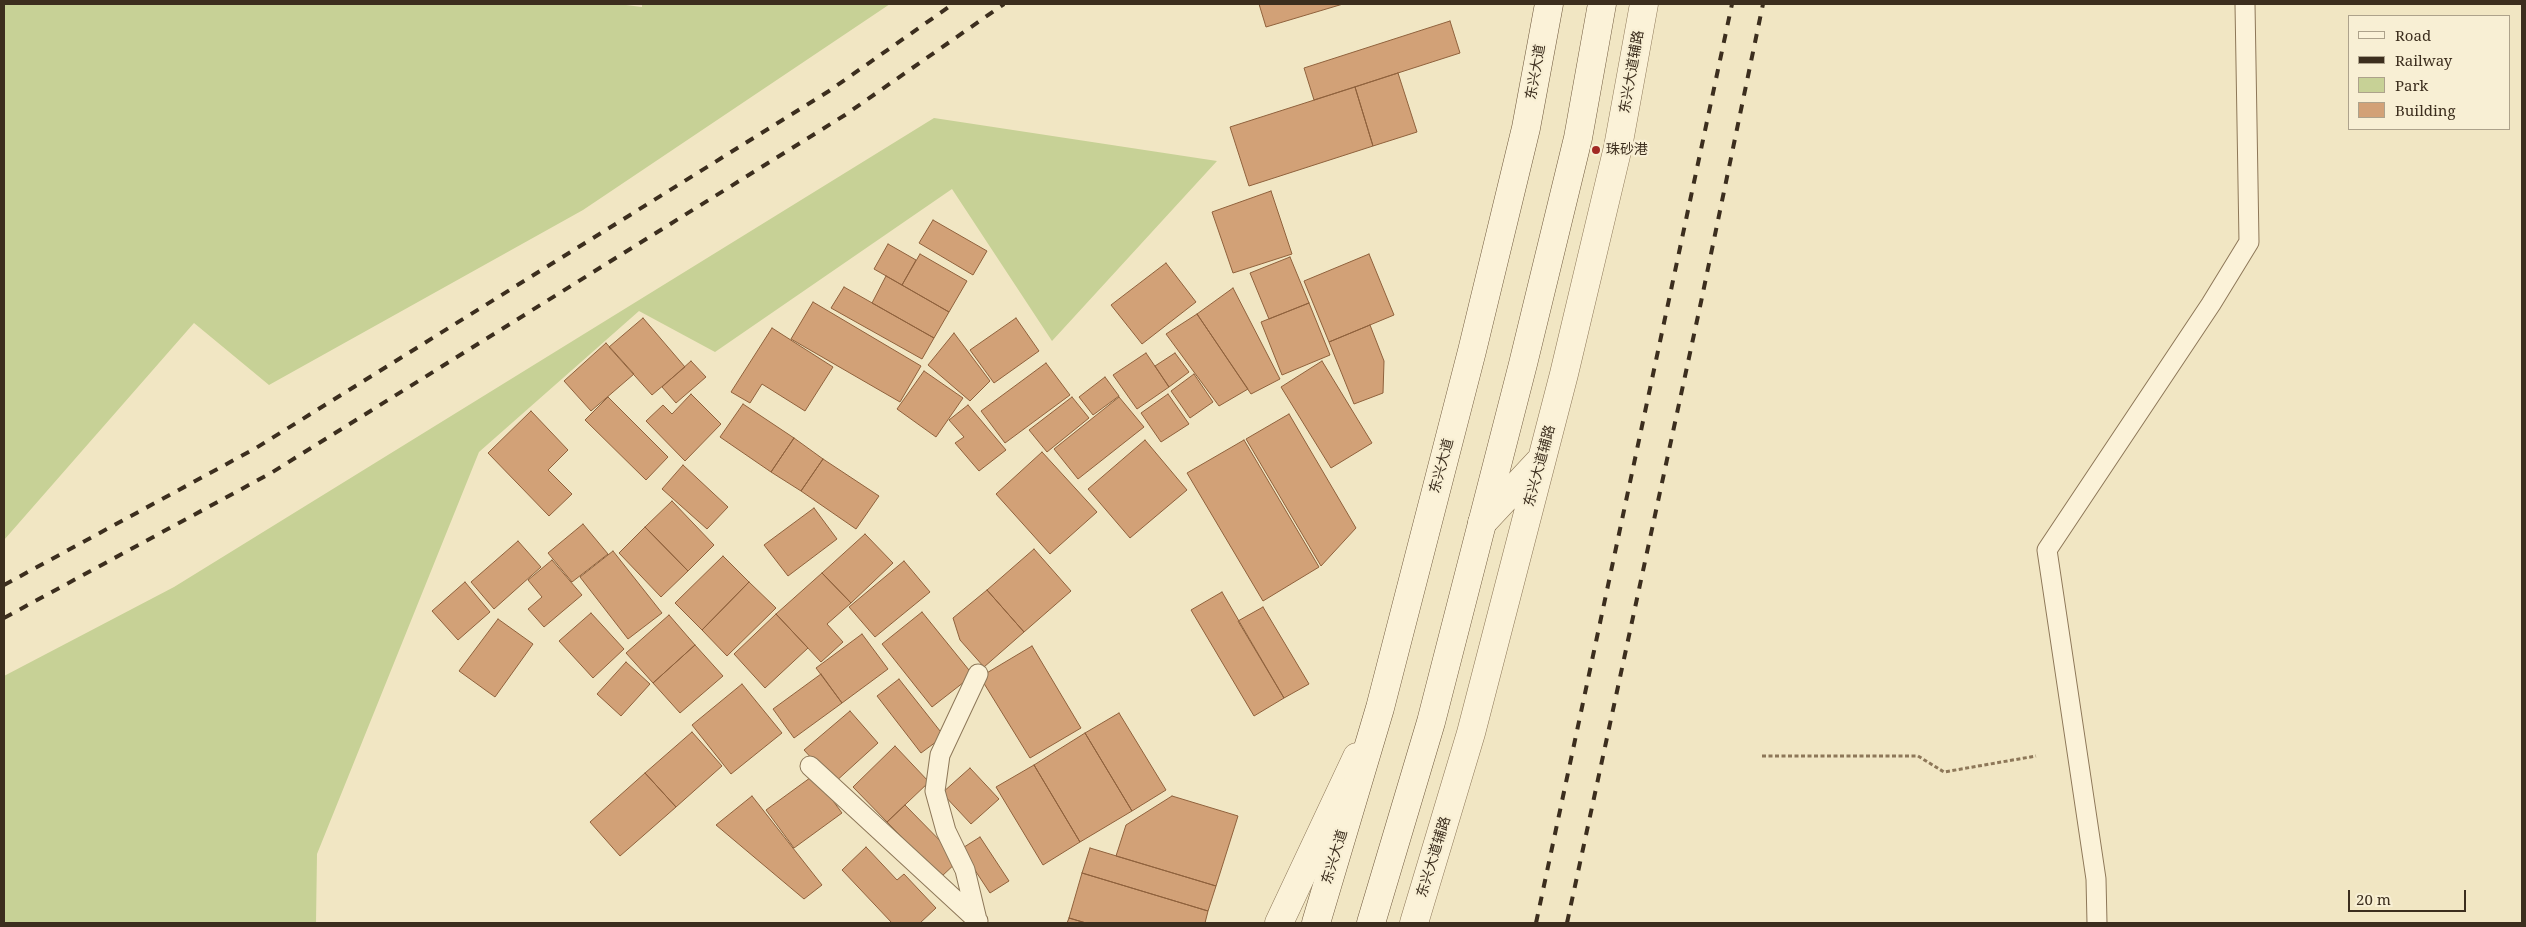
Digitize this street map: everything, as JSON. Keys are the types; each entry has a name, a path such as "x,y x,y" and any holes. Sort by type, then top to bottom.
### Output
{"main road":[{"name":"东兴大道","path":"1316,923 1380,708 1472,351 1524,138 1548,4"},
{"path":"1371,923 1431,722 1482,523 1578,138 1602,4"},
{"name":"东兴大道辅路","path":"1414,923 1471,733 1541,460 1618,147 1644,4"},
{"path":"1482,523 1541,460"},
{"path":"1279,923 1380,708"}],"lane":[{"path":"2097,923 2096,879 2046,550 2211,304 2249,242 2245,4"},
{"path":"978,674 940,755 935,791 946,831 965,870 978,921"},
{"path":"810,766 978,921"}],"path":[{"path":"1762,756 1918,756 1944,772 2036,756"}],"green space":[{"path":"4,4 618,4 642,7 642,4 890,4 583,210 269,385 194,323 4,540"},
{"path":"934,118 1217,161 1052,341 952,189 715,352 639,311 479,452 317,854 316,923 4,923 4,676 174,587"}],"building":[{"path":"1259,4 1343,4 1266,27"},
{"path":"1450,21 1460,53 1314,100 1304,68"},
{"path":"1398,73 1417,132 1373,146 1355,87"},
{"path":"1355,87 1373,146 1249,186 1230,127"},
{"path":"1271,191 1292,254 1233,273 1212,212"},
{"path":"933,220 987,251 973,275 919,243"},
{"path":"888,244 916,260 902,285 874,269"},
{"path":"920,254 967,281 949,312 902,285"},
{"path":"1369,254 1394,315 1329,342 1304,281"},
{"path":"1290,257 1309,303 1269,319 1250,273"},
{"path":"1166,263 1196,302 1142,344 1111,305"},
{"path":"886,276 949,312 934,338 872,303"},
{"path":"844,287 934,338 922,359 831,308"},
{"path":"1233,288 1280,379 1251,394 1197,314"},
{"path":"813,302 921,366 900,402 791,339"},
{"path":"1309,303 1330,355 1282,375 1261,322"},
{"path":"1197,314 1248,389 1219,406 1166,334"},
{"path":"643,318 685,367 652,395 609,347"},
{"path":"1016,318 1039,351 994,383 970,350"},
{"path":"1370,325 1384,361 1383,393 1354,404 1329,342"},
{"path":"772,328 833,367 805,411 762,384 750,403 731,392"},
{"path":"954,333 990,381 970,401 928,365"},
{"path":"606,343 634,374 591,411 564,381"},
{"path":"1146,353 1169,387 1137,409 1113,375"},
{"path":"1175,353 1189,372 1169,387 1155,366"},
{"path":"691,361 706,377 676,403 662,387"},
{"path":"1322,361 1372,443 1331,468 1281,387"},
{"path":"1046,363 1070,395 1005,443 981,411"},
{"path":"924,371 963,398 936,437 897,409"},
{"path":"1194,374 1213,402 1190,418 1171,391"},
{"path":"1105,377 1119,396 1093,415 1079,397"},
{"path":"691,394 721,424 685,461 646,421 663,405 672,414"},
{"path":"1168,394 1189,424 1161,442 1141,413"},
{"path":"608,397 668,457 646,480 585,420"},
{"path":"1072,397 1089,418 1047,452 1029,430"},
{"path":"1119,397 1144,427 1078,479 1054,449"},
{"path":"743,404 794,438 771,472 720,437"},
{"path":"968,405 1006,450 979,471 955,443 964,437 949,420"},
{"path":"531,411 568,450 548,470 572,494 549,516 488,453"},
{"path":"1289,414 1356,528 1321,566 1246,439"},
{"path":"794,438 823,459 801,491 771,472"},
{"path":"1145,440 1187,490 1130,538 1088,489"},
{"path":"1244,440 1319,567 1263,601 1187,473"},
{"path":"1042,452 1097,512 1050,554 996,494"},
{"path":"823,459 879,496 856,529 801,491"},
{"path":"683,465 728,507 707,529 662,489"},
{"path":"672,501 714,545 688,571 645,527"},
{"path":"814,508 837,539 788,576 764,545"},
{"path":"583,524 608,554 572,582 548,553"},
{"path":"645,527 688,571 661,597 619,553"},
{"path":"865,534 893,563 851,603 822,573"},
{"path":"518,541 541,567 494,609 471,582"},
{"path":"1034,549 1071,591 1024,632 987,590"},
{"path":"613,551 662,613 628,639 580,577"},
{"path":"723,556 749,582 702,630 675,603"},
{"path":"552,560 582,595 544,627 528,609 542,597 528,580"},
{"path":"904,561 930,592 875,637 849,607"},
{"path":"822,573 851,603 827,624 843,642 821,662 776,614"},
{"path":"465,582 490,612 458,640 432,611"},
{"path":"749,582 776,608 727,656 702,630"},
{"path":"987,590 1024,632 984,667 960,640 953,618"},
{"path":"1222,592 1284,698 1254,716 1191,610"},
{"path":"1263,607 1309,684 1284,698 1238,621"},
{"path":"922,612 973,675 932,707 882,644"},
{"path":"591,613 624,649 593,678 559,641"},
{"path":"776,614 808,648 765,688 734,654"},
{"path":"669,615 695,645 653,683 626,653"},
{"path":"498,619 533,644 495,697 459,671"},
{"path":"862,634 888,669 842,703 816,668"},
{"path":"695,645 723,676 680,713 653,683"},
{"path":"1032,646 1081,728 1030,758 980,677"},
{"path":"626,662 650,684 621,716 597,694"},
{"path":"821,674 842,703 794,738 773,709"},
{"path":"899,679 944,736 921,753 877,696"},
{"path":"742,684 782,733 731,774 692,725"},
{"path":"850,711 878,743 834,783 804,750"},
{"path":"1119,713 1166,790 1132,811 1085,733"},
{"path":"692,732 722,766 676,807 645,773"},
{"path":"1085,733 1132,811 1080,842 1034,765"},
{"path":"895,746 929,782 887,822 853,787"},
{"path":"1034,765 1080,842 1043,865 996,787"},
{"path":"970,768 999,799 971,824 942,793"},
{"path":"645,773 676,807 620,856 590,822"},
{"path":"814,775 842,813 794,848 766,810"},
{"path":"752,796 822,885 804,899 716,825"},
{"path":"1172,796 1238,816 1216,886 1116,856 1126,825"},
{"path":"905,805 959,860 941,877 887,822"},
{"path":"980,837 1009,881 990,893 961,849"},
{"path":"866,847 897,880 904,874 936,908 920,923 892,923 842,870"},
{"path":"1090,848 1216,886 1208,911 1082,873"},
{"path":"1082,873 1208,911 1205,923 1086,923 1069,918"},
{"path":"1069,918 1086,923 1067,923"}],"railway":[{"path":"4,585 256,448 829,91 953,4"},
{"path":"4,618 271,473 845,115 1004,4"},
{"path":"1536,923 1732,4"},
{"path":"1567,923 1701,302 1763,4"}],"place":[{"name":"珠砂港","path":"1596,150"}]}
